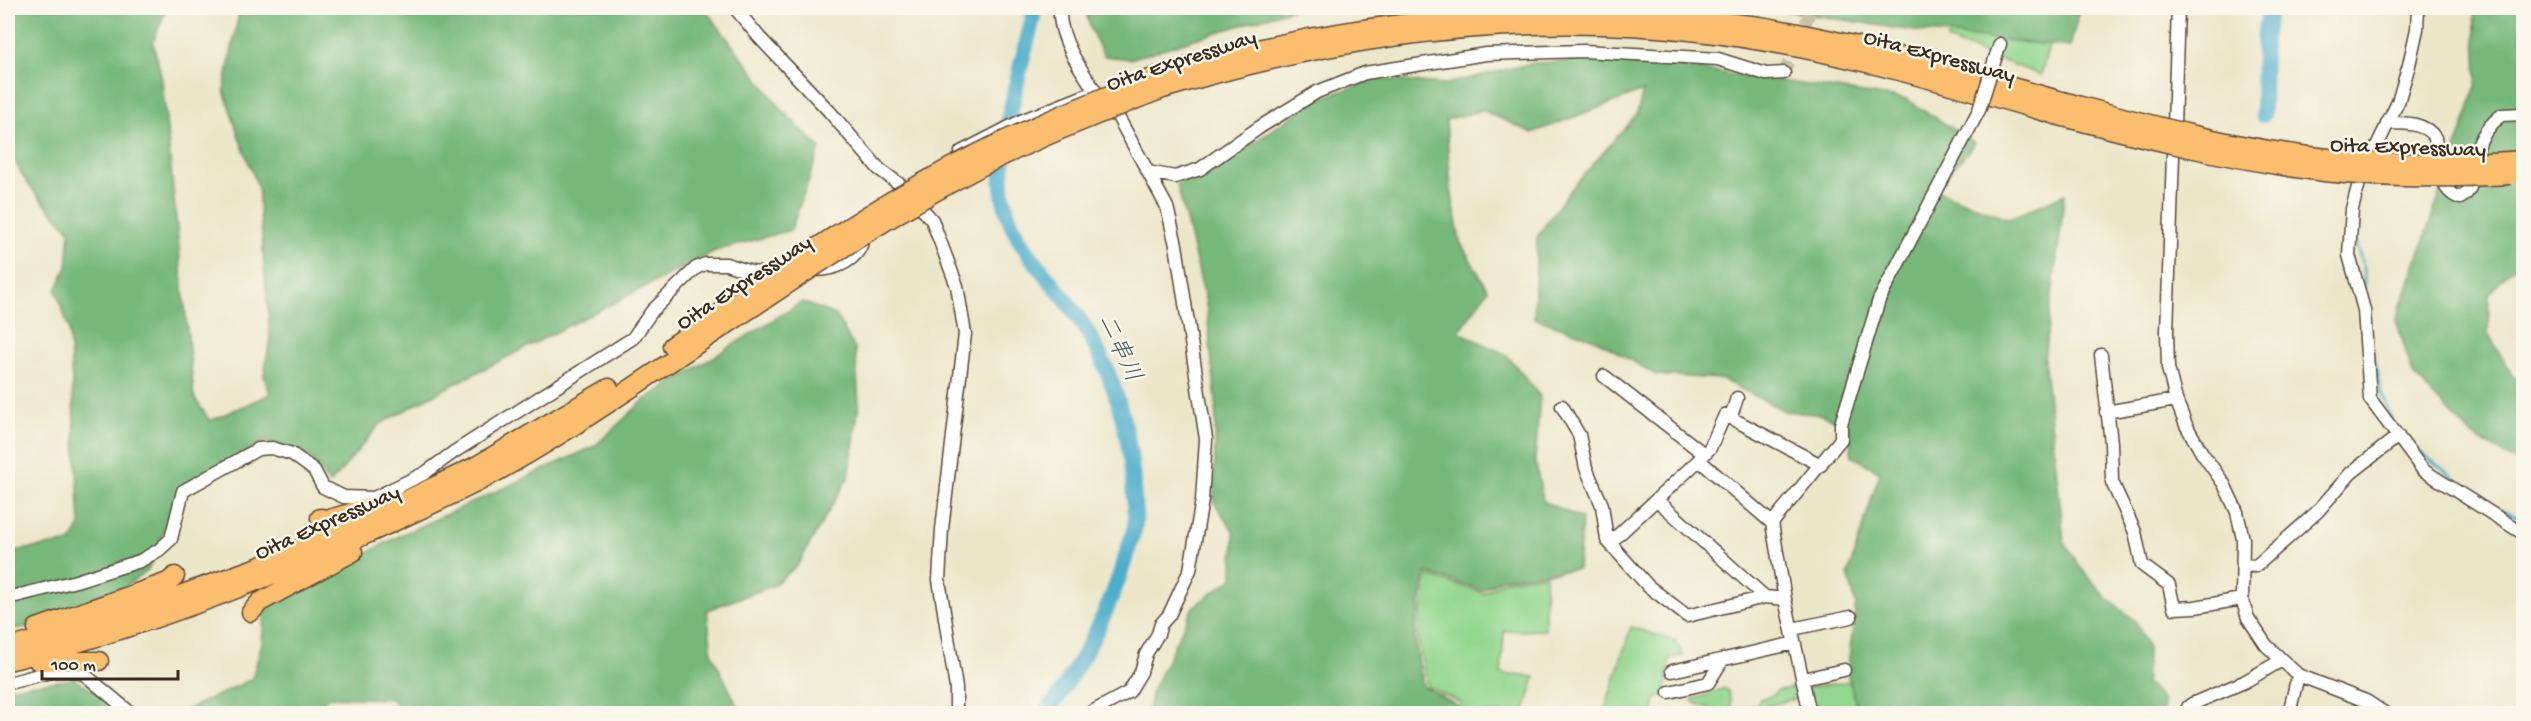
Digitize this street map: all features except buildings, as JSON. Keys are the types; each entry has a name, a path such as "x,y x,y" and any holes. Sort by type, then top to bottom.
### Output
{"highway":[{"name":"Oita Expressway","path":"8,662 120,631 200,603 327,552 453,494 563,432 845,230 950,167 1019,133 1277,42 1348,29 1506,12 1637,13 1760,26 1882,52 2059,108 2223,156 2298,169 2407,177 2517,167"},
{"name":"Oita Expressway","path":"8,648 116,618 258,567 371,517 501,454 717,323"},
{"path":"320,518 329,519 369,508 501,454"},
{"path":"251,612 260,602 352,553 453,494"},
{"path":"8,639 168,582 175,576"},
{"path":"8,666 38,661 99,661"}],"street":[{"path":"735,8 879,169 902,186 932,220 957,286 965,334 942,529 939,580 956,688 956,714"},
{"path":"1060,8 1064,38 1096,91 1112,114 1117,115 1167,207 1176,245 1206,439 1202,501 1190,570 1129,692 1088,714"},
{"path":"2178,8 2167,332 2168,368 2176,400 2186,425 2224,484 2237,512 2243,539 2242,599 2248,618 2266,645 2298,675 2366,701 2386,714"},
{"path":"2418,8 2417,29 2398,102 2359,183 2352,209 2349,255 2364,310 2370,399 2423,470 2523,534"},
{"path":"1772,523 1841,439 1841,424 1879,300 1979,110 1998,50"},
{"path":"1148,172 1175,177 1200,169 1260,127 1317,92 1365,73 1485,54 1584,51 1718,59 1766,74 1784,73"},
{"path":"8,598 76,581 140,561 159,550 171,539 183,491 258,449 272,448 292,454 314,470 323,487 344,497 374,498 425,473 454,452 633,338 652,311 696,268 713,262 777,276 801,269 827,271 856,255 861,248 862,222 869,208 902,186 987,138 1023,120 1096,91"},
{"path":"2387,123 2405,123 2428,129 2435,138 2441,177 2446,189 2460,198 2467,195 2471,189 2477,151 2488,127 2502,115 2523,114"},
{"path":"2101,356 2111,443 2112,482 2135,531 2142,565 2169,585 2174,608 2242,599"},
{"path":"1604,376 1702,457 1772,523 1785,599 1810,714"},
{"path":"1613,548 1613,540 1710,448 1725,415 1732,413 1737,398"},
{"path":"2106,412 2176,400"},
{"path":"1562,406 1579,435 1586,468 1602,505 1607,540 1648,586 1687,616 1765,597 1785,599"},
{"path":"1725,415 1821,465"},
{"path":"2243,565 2256,566 2290,538 2317,512 2351,473 2398,436"},
{"path":"1657,500 1765,597"},
{"path":"1792,629 1851,617"},
{"path":"1672,671 1795,643"},
{"path":"1669,692 1708,683 1723,659"},
{"path":"2193,714 2188,707 2192,704 2244,682 2282,660"},
{"path":"8,683 63,670 76,671 84,674 132,714"},
{"path":"1803,679 1844,670"},
{"path":"2289,714 2298,675"}],"green space":[{"path":"12,8 167,8 153,42 162,80 194,397 210,421 270,394 264,376 270,337 258,187 224,90 240,8 704,8 784,112 820,148 791,230 715,251 380,424 330,484 309,456 264,442 183,485 148,570 122,589 38,625 8,630 8,552 71,542 80,525 69,329 56,290 67,267 70,231 31,188 11,150 8,136 8,20"},
{"path":"1085,8 1146,11 1194,8 1296,8 1130,59 1104,56 1090,28"},
{"path":"1769,8 2080,8 2070,47 1907,30"},
{"path":"1961,8 2059,8 2041,75 1947,40"},
{"path":"2474,8 2523,8 2523,262 2507,273 2489,295 2488,333 2512,375 2523,380 2523,466 2471,435 2413,374 2396,320 2469,110 2477,79"},
{"path":"1626,59 1906,99 1975,143 1935,190 2009,219 2065,194 2044,358 2064,540 2079,566 2105,596 2136,622 2147,646 2146,683 2163,700 2163,713 1858,713 1847,672 1856,604 1848,574 1880,472 1852,456 1848,426 1823,415 1785,411 1721,379 1656,375 1595,339 1534,318 1537,237 1567,194 1637,114 1643,91 1532,133 1482,110 1446,120 1451,189 1460,242 1488,290 1459,332 1507,355 1540,396 1535,459 1543,501 1582,519 1578,569 1503,578 1482,590 1426,573 1414,634 1423,686 1459,706 1457,713 1147,714 1152,691 1193,607 1233,578 1234,532 1214,502 1216,402 1206,302 1177,184 1222,164 1316,100 1376,79 1446,84 1533,63"},
{"path":"802,302 836,315 855,349 859,404 849,476 797,566 772,586 707,610 712,654 741,713 403,714 392,699 329,697 311,713 178,714 252,679 262,643 265,607 399,536 595,446 644,400"},
{"path":"1545,575 1545,630 1504,631 1501,674 1535,677 1524,713 1459,713 1461,703 1427,686 1417,634 1428,576 1484,593 1505,580"},
{"path":"1631,627 1676,641 1683,656 1670,658 1665,695 1656,698 1654,712 1604,712"},
{"path":"74,679 99,694 122,713 8,714 8,688"},
{"path":"1852,681 1859,713 1814,713 1808,688"},
{"path":"1801,686 1803,697 1751,710 1752,713 1733,714 1735,710 1757,705 1760,699 1775,695 1776,691"},
{"path":"1724,688 1728,691 1732,707 1728,710 1713,710 1693,702 1692,699"}],"waterway":[{"name":"二串川","path":"1033,8 1033,18 1009,120 1002,187 1006,207 1020,241 1076,314 1110,379 1125,425 1135,519 1119,577 1093,638 1071,677 1046,714"},
{"path":"2263,115 2264,38 2270,8"},
{"path":"2355,241 2364,268 2364,290"},
{"path":"2372,353 2381,391 2391,418"},
{"path":"2413,447 2492,506 2524,520"}],"tunnel":[{"path":"1784,73 1812,8"}]}
